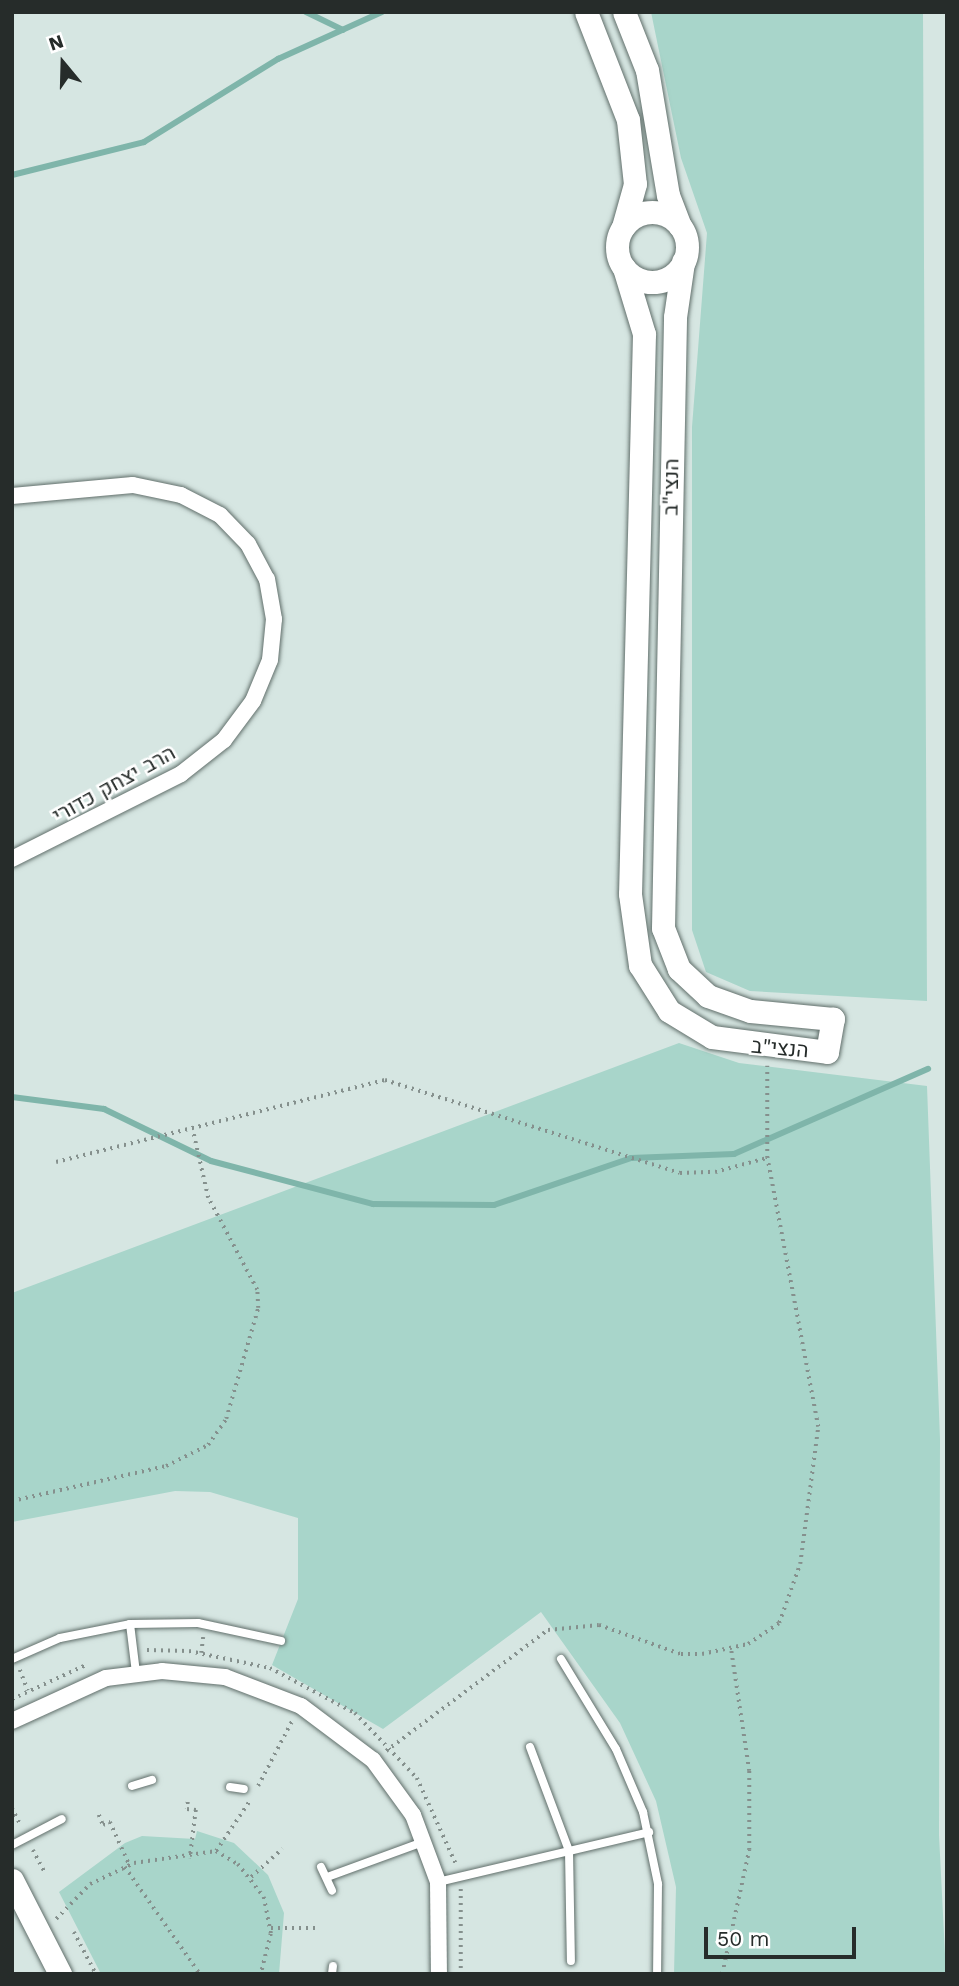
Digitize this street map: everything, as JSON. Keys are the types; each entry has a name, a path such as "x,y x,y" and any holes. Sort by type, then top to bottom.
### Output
{"street":[{"path":"586,12 612,65 630,130 635,184 617,248 624,268 658,282 684,262 687,241 668,195 647,70 624,12"},
{"path":"623,227 651,212 680,226"},
{"name":"הנצי\"ב","path":"624,268 645,334 632,933 640,965 669,1011 712,1037 768,1049 827,1052 833,1019 750,1011 708,996 679,970 663,928 674,317 684,262"},
{"name":"הרב יצחק כדורי","path":"12,496 133,485 181,495 220,515 248,544 267,579 274,619 270,660 257,691 224,740 181,774 12,859"},
{"path":"12,1721 76,1689 136,1673 225,1677 301,1706 373,1760 400,1791 426,1841 438,1882 439,1974"},
{"path":"12,1880 60,1974"}],"lane":[{"path":"12,1659 60,1638 130,1624 198,1623 281,1641"},
{"path":"130,1624 136,1673"},
{"path":"561,1658 616,1749 649,1832 658,1884 657,1974"},
{"path":"530,1747 569,1851 571,1961"},
{"path":"132,1786 152,1780"},
{"path":"230,1787 244,1789"},
{"path":"12,1845 62,1819"},
{"path":"438,1882 649,1832"},
{"path":"330,1876 426,1841"},
{"path":"321,1867 330,1876 332,1891"}],"path":[{"path":"373,1760 548,1630 599,1625 681,1654 731,1650 779,1623 792,1596 817,1466 818,1427 767,1158 768,1049"},
{"path":"56,1162 193,1132 385,1080 680,1173 715,1172 767,1158"},
{"path":"12,1502 166,1466 208,1445 226,1419 258,1308 257,1290 208,1198 193,1132"},
{"path":"722,1974 749,1850 749,1771 731,1650"},
{"path":"133,1651 189,1651 270,1668 355,1713 390,1748 432,1805 459,1877 461,1974"},
{"path":"12,1699 90,1664"},
{"path":"280,1716 302,1727"},
{"path":"188,1802 187,1809 196,1810 190,1859"},
{"path":"99,1815 103,1825 110,1822 127,1866 200,1974"},
{"path":"40,1935 90,1884 127,1866 190,1859 216,1850 223,1844"},
{"path":"251,1877 282,1849"},
{"path":"216,1850 251,1877 264,1897 271,1928 261,1974"},
{"path":"271,1928 315,1928"},
{"path":"75,1932 96,1974"}],"green space":[{"path":"651,12 923,12 927,1001 750,991 706,972 692,930 692,427 707,233 681,158"},
{"path":"679,1043 739,1063 927,1086 940,1439 939,1835 946,1974 674,1974 676,1887 656,1801 620,1723 541,1612 383,1729 272,1665 298,1599 298,1518 210,1492 175,1491 12,1522 12,1293"},
{"path":"197,1831 234,1843 268,1875 284,1913 279,1974 101,1974 59,1892 125,1843 142,1836 195,1839"}],"waterway":[{"path":"306,12 343,30"},
{"path":"12,175 144,142 278,59 382,12"},
{"path":"12,1097 104,1109 211,1161 373,1204 494,1205 631,1158 734,1154 928,1069"}]}
